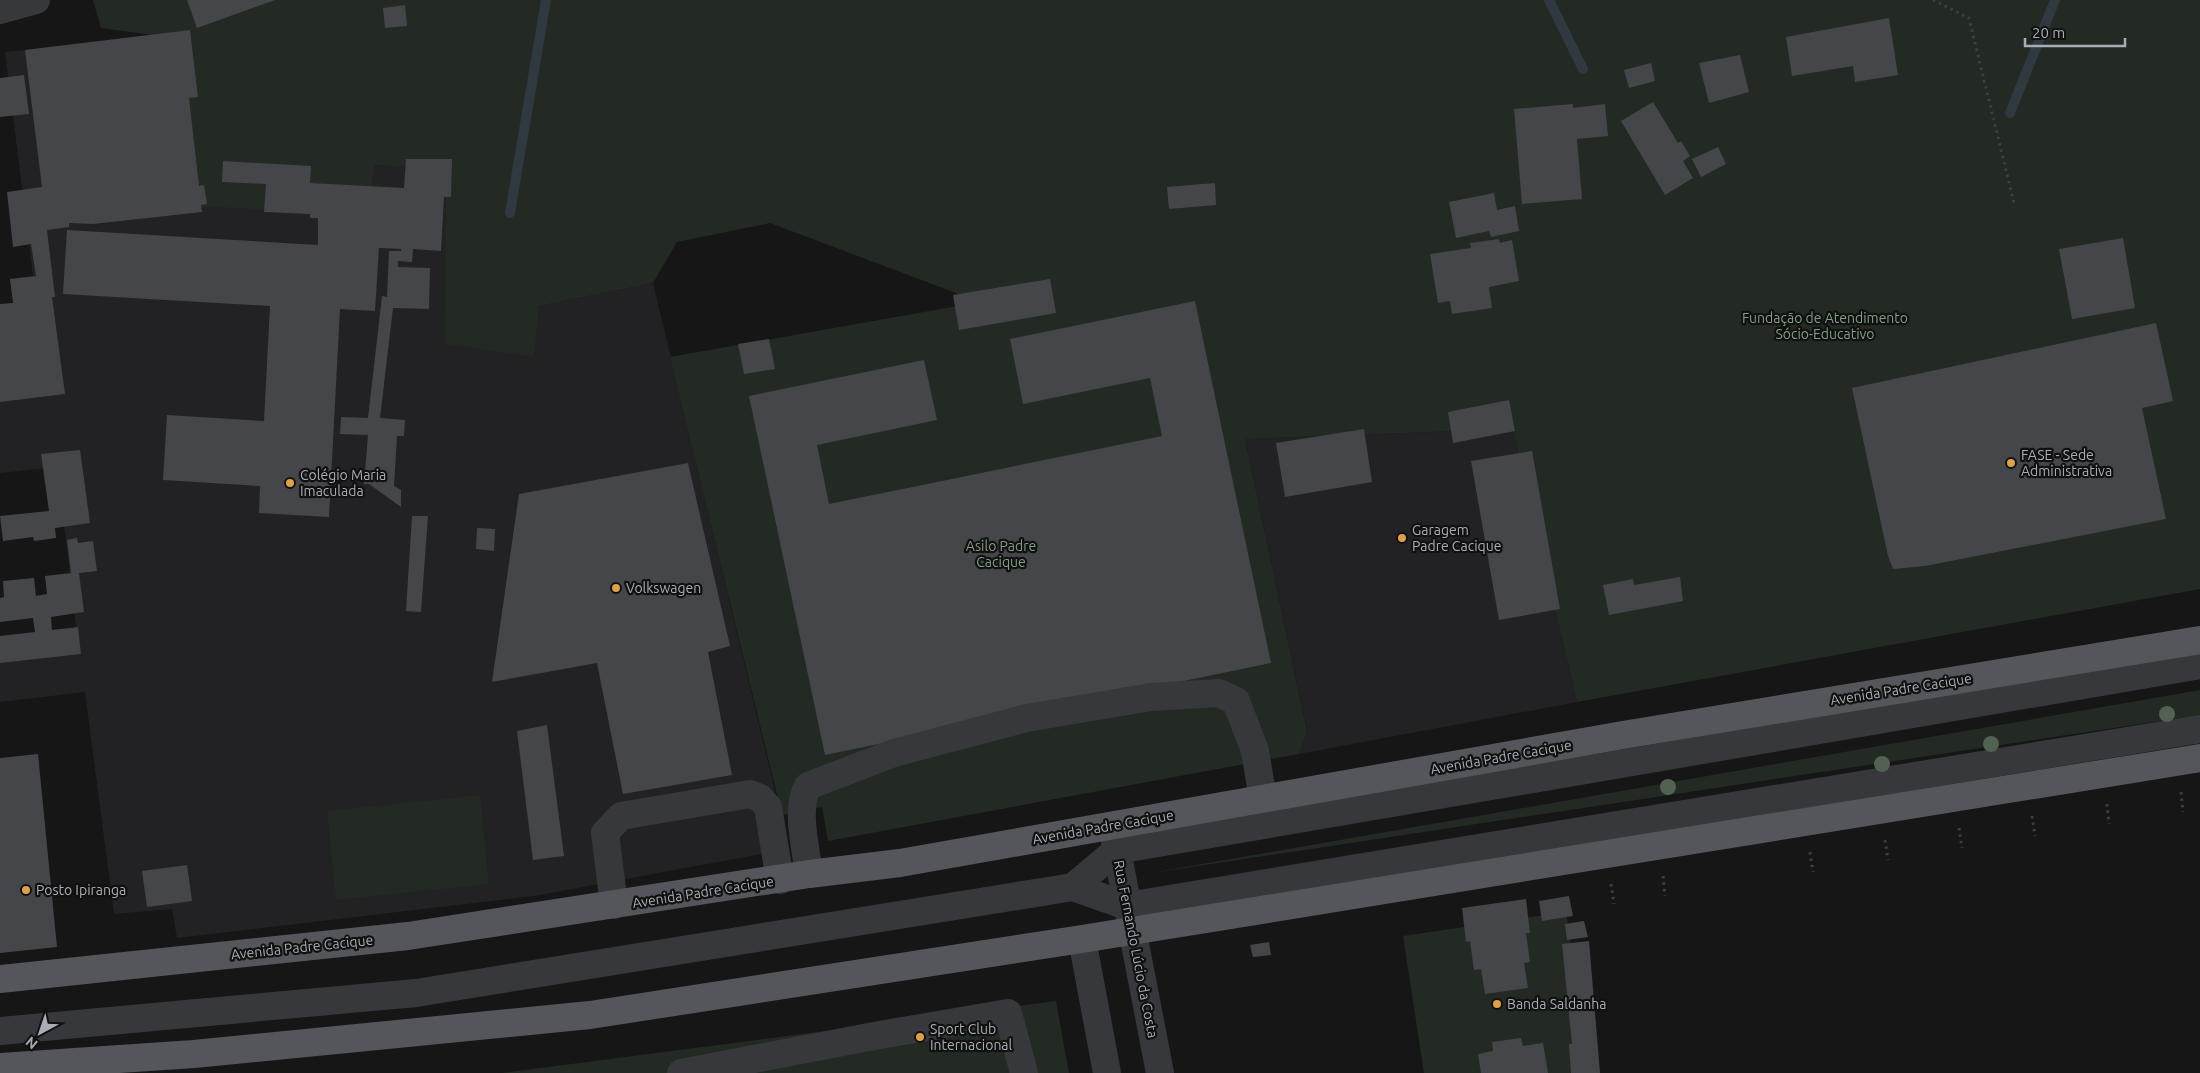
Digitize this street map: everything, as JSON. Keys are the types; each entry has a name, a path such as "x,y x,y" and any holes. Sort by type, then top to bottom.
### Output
{"main road":[{"name":"Avenida Padre Cacique","path":"0,979 408,936 809,874 1115,838 1263,799 1623,736 2198,647"},
{"path":"0,1067 194,1054 590,1016 1082,939 1129,918 2200,758"}],"street":[{"path":"0,10 36,0"},
{"path":"1073,886 1115,838 2198,647"},
{"path":"809,874 801,808 803,794 808,786 894,753 1026,718 1151,697 1219,693 1236,701 1255,751 1263,799"},
{"path":"0,1031 416,993 1073,886 1129,918 2200,729"},
{"path":"614,905 606,833 621,816 750,794 760,798 768,808 780,880"},
{"name":"Rua Fernando Lúcio da Costa","path":"1115,838 1160,1073"},
{"path":"1082,939 1107,1073"},
{"path":"681,1073 874,1036 1008,1013 1024,1073"}],"path":[{"path":"1932,0 1969,18 2014,203"}],"shaded area":[{"name":"Colégio Maria Imaculada","path":"160,36 367,214 374,165 446,168 539,306 653,283 789,849 534,896 177,938 172,909 114,914 85,692 0,702 0,642 77,633 57,467 0,473 0,321 38,316 5,52"},
{"name":"Garagem Padre Cacique","path":"1514,429 1577,702 1299,754 1307,730 1245,439"}],"green space":[{"path":"93,0 2200,0 2200,589 1577,702 1513,429 1245,439 1307,731 1299,754 828,841 822,807 782,815 670,357 980,302 770,223 677,242 653,283 539,306 534,357 445,344 446,169 375,165 367,214 191,206 160,36 101,28"},
{"path":"2200,690 2200,715 1145,874"},
{"path":"480,795 489,884 336,900 327,811"},
{"name":"Banda Saldanha","path":"1566,912 1591,1073 1424,1073 1403,936"},
{"name":"Sport Club Internacional","path":"1056,1001 1069,1073 502,1073"}],"building":[{"path":"187,0 275,0 197,28"},
{"path":"405,5 407,26 385,28 383,8"},
{"path":"1889,18 1898,75 1855,82 1853,66 1792,76 1786,37"},
{"path":"190,30 198,97 189,98 199,186 204,185 207,204 201,205 202,212 93,224 69,223 69,227 47,230 55,297 52,297 65,394 0,402 0,304 13,303 10,279 36,276 31,244 13,247 7,192 42,187 25,50"},
{"path":"1740,55 1749,92 1709,103 1699,63"},
{"path":"1651,63 1655,81 1629,88 1624,70"},
{"path":"24,75 29,114 0,117 0,78"},
{"path":"1653,102 1678,143 1681,141 1690,156 1683,161 1693,178 1665,195 1621,121"},
{"path":"1573,104 1573,108 1605,104 1608,136 1577,139 1582,199 1522,204 1514,109"},
{"path":"1718,147 1726,164 1701,177 1692,159"},
{"path":"406,159 452,159 451,197 444,197 441,251 413,249 412,262 398,261 398,267 430,268 429,309 393,308 380,418 405,420 404,436 397,436 394,486 401,490 401,507 369,484 364,484 368,435 340,434 341,417 368,418 382,296 387,297 389,251 401,251 401,249 379,248 375,311 340,309 329,517 259,513 260,486 163,480 167,415 264,421 270,306 63,294 67,230 318,245 318,218 310,218 310,214 264,212 266,184 222,182 223,161 311,166 310,183 404,188"},
{"path":"1215,183 1216,205 1169,209 1167,187"},
{"path":"1494,193 1497,210 1515,206 1519,231 1491,237 1489,231 1456,238 1449,202"},
{"path":"2123,238 2135,308 2072,319 2059,249"},
{"path":"1499,239 1500,243 1512,240 1519,281 1489,287 1492,308 1452,314 1450,301 1438,303 1430,254 1471,248 1470,243"},
{"path":"1050,279 1056,313 959,330 953,295"},
{"path":"1195,301 1271,663 825,755 749,396 924,360 937,420 817,445 829,504 1162,436 1150,378 1023,404 1010,339"},
{"name":"FASE - Sede Administrativa","path":"2156,323 2173,401 2142,408 2166,519 1925,566 1893,569 1888,556 1852,388"},
{"path":"769,339 775,369 744,374 738,344"},
{"path":"1509,400 1515,431 1453,443 1448,412"},
{"path":"1364,429 1372,482 1285,497 1276,443"},
{"path":"80,450 90,523 55,528 56,538 34,541 33,537 3,541 0,516 49,511 41,454"},
{"path":"1532,451 1560,609 1499,620 1471,461"},
{"path":"688,463 730,646 708,652 732,775 623,794 597,663 492,682 519,494"},
{"path":"412,516 428,516 421,612 406,611"},
{"path":"477,528 495,529 494,551 476,549"},
{"path":"77,538 78,543 93,541 97,571 79,573 84,612 51,617 52,630 78,627 81,654 0,663 0,636 35,632 33,618 0,622 0,598 4,597 3,581 34,578 36,596 47,594 45,576 71,573 67,540"},
{"path":"1680,577 1683,601 1609,615 1603,585 1633,579 1634,585"},
{"path":"547,725 564,856 533,860 517,731"},
{"name":"Posto Ipiranga","path":"38,754 57,947 0,953 0,758"},
{"path":"187,865 192,901 147,907 142,871"},
{"path":"1569,896 1573,916 1542,921 1539,901"},
{"path":"1526,899 1530,933 1526,933 1530,962 1524,963 1528,988 1485,994 1481,969 1474,970 1470,941 1466,942 1462,908"},
{"path":"1584,921 1588,937 1567,940 1565,924"},
{"path":"1589,941 1600,1073 1571,1073 1569,1044 1572,1044 1562,944"},
{"path":"1269,942 1271,955 1253,957 1250,945"},
{"path":"1521,1038 1523,1046 1543,1043 1548,1073 1481,1073 1478,1054 1493,1051 1492,1042"}],"waterway":[{"path":"510,213 546,0"},
{"path":"1549,0 1583,69"},
{"path":"2010,113 2055,0"}],"place":[{"name":"FASE - Sede Administrativa","path":"2011,463"},
{"name":"Colégio Maria Imaculada","path":"290,483"},
{"name":"Garagem Padre Cacique","path":"1402,538"},
{"name":"Volkswagen","path":"616,588"},
{"name":"Posto Ipiranga","path":"26,890"},
{"name":"Banda Saldanha","path":"1497,1004"},
{"name":"Sport Club Internacional","path":"920,1037"}],"park label":[{"name":"Fundação de Atendimento Sócio-Educativo","path":"1825,326"},
{"name":"Asilo Padre Cacique","path":"1001,554"}]}
